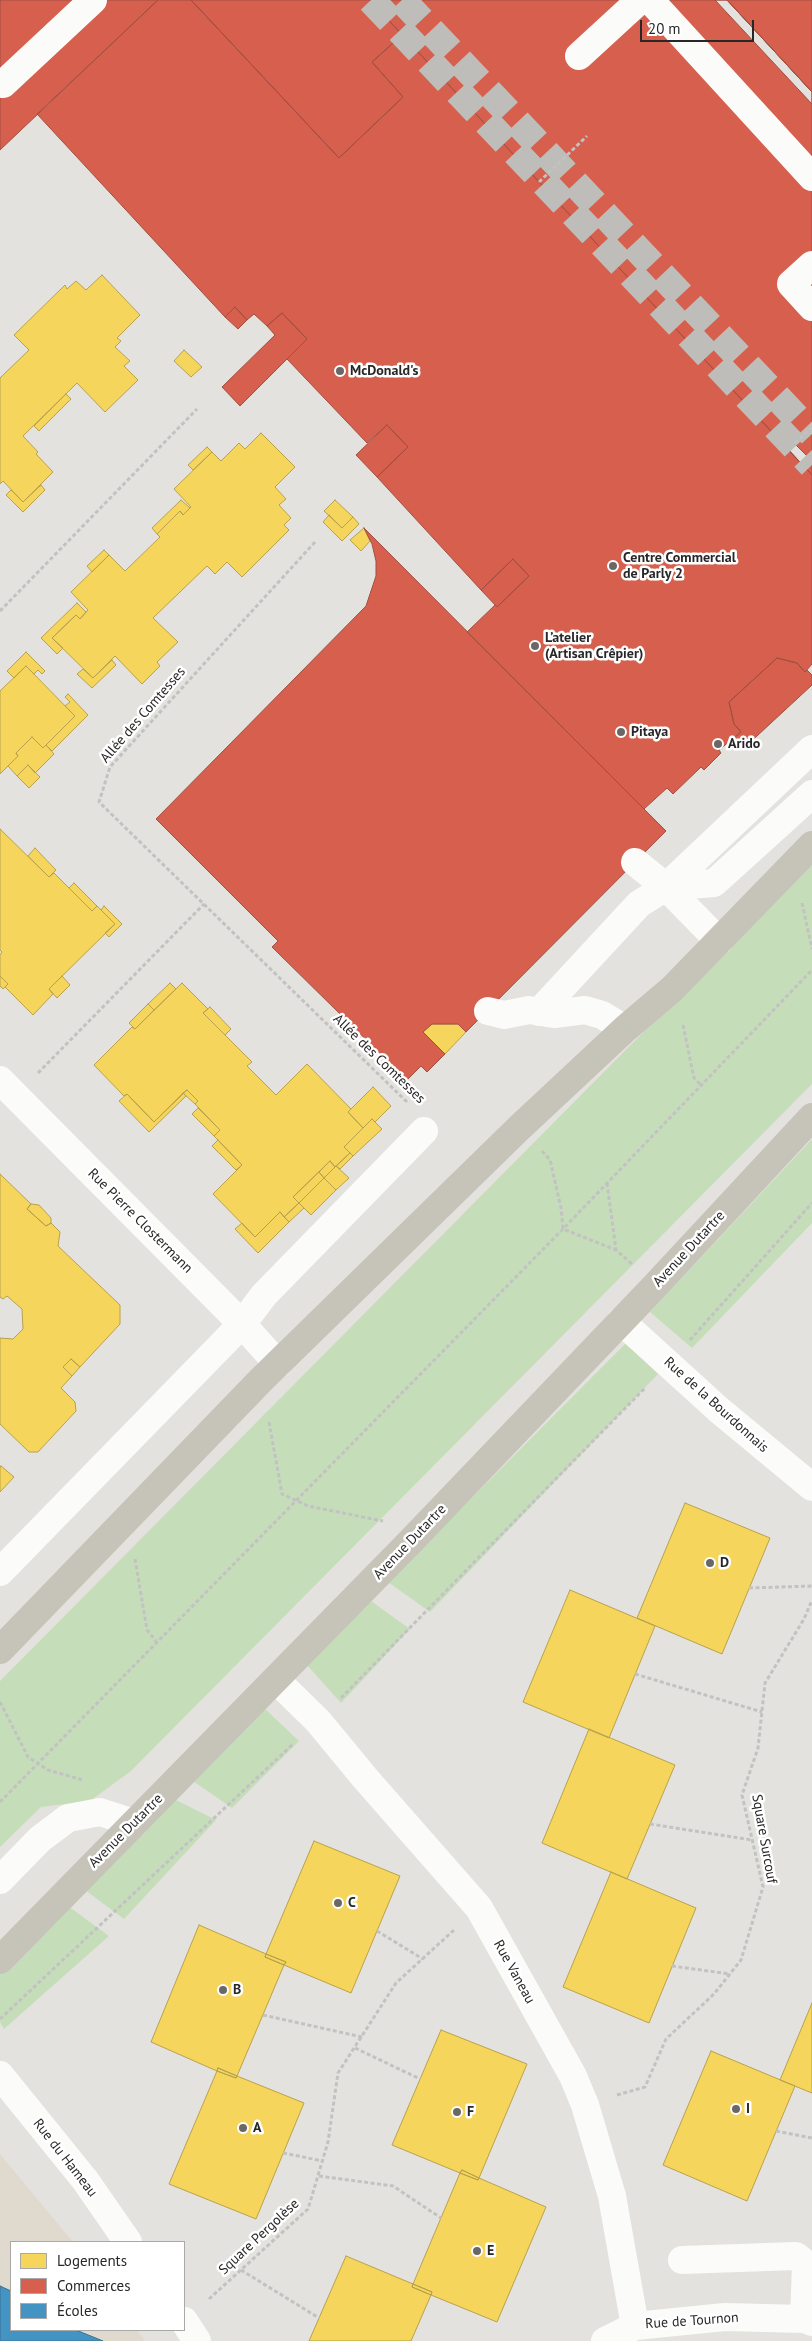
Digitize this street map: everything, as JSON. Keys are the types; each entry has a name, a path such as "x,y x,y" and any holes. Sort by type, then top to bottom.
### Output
{"main road":[{"path":"0,1650 270,1372 518,1128 625,1029 672,989 812,845"},
{"name":"Avenue Dutartre","path":"0,1960 412,1540 656,1286 812,1117"}],"street":[{"path":"2,84 93,0"},
{"path":"580,56 640,0"},
{"path":"650,0 812,177"},
{"path":"812,265 791,284 812,306"},
{"path":"539,1012 639,904 666,887 812,750"},
{"path":"666,887 714,883 812,794"},
{"path":"635,862 666,887 719,941"},
{"path":"488,1011 504,1015 529,1010 554,1014 585,1010 602,1014 625,1029"},
{"name":"Rue Pierre Clostermann","path":"8,1088 242,1324 270,1372"},
{"path":"0,1572 242,1324 264,1295 424,1131"},
{"name":"Rue de la Bourdonnais","path":"621,1321 670,1363 719,1410 812,1487"},
{"name":"Rue Vaneau","path":"276,1680 318,1720 365,1778 479,1908 573,2076 586,2106 612,2196 634,2326"},
{"path":"0,1880 40,1839 68,1818 100,1812 134,1823"},
{"name":"Rue du Hameau","path":"0,2075 85,2180 127,2241"},
{"path":"682,2260 796,2256 806,2264 808,2321"},
{"name":"Rue de Tournon","path":"605,2341 634,2326 725,2317 808,2321"},
{"path":"185,2323 197,2341"}],"path":[{"path":"539,182 587,136"},
{"path":"0,611 197,409"},
{"path":"795,443 812,427"},
{"name":"Allée des Comtesses","path":"315,542 110,766 99,802 410,1105"},
{"path":"8,1088 204,904"},
{"path":"0,1802 156,1641 563,1229 812,970"},
{"path":"672,989 676,993 694,1078 701,1085"},
{"path":"518,1128 550,1160 563,1229"},
{"path":"607,1182 616,1250"},
{"path":"0,2018 318,1720 670,1363 812,1204"},
{"path":"563,1229 616,1250 656,1286"},
{"path":"270,1372 282,1494 308,1506 392,1522 412,1540"},
{"path":"128,1517 147,1630 156,1641"},
{"path":"749,1588 812,1586"},
{"name":"Square Surcouf","path":"586,2106 645,2087 666,2039 714,1994 741,1960 763,1887 742,1795 758,1748 765,1683 804,1619 812,1600"},
{"path":"635,1674 762,1712"},
{"path":"0,1702 28,1757 48,1770 84,1780"},
{"path":"650,1824 752,1840"},
{"name":"Square Pergolèse","path":"185,2320 308,2209 328,2142 338,2073 396,1983 479,1908"},
{"path":"377,1931 423,1958"},
{"path":"672,1966 730,1974"},
{"path":"263,2014 362,2037"},
{"path":"355,2048 420,2079"},
{"path":"776,2131 812,2138"},
{"path":"283,2153 323,2161"},
{"path":"318,2176 393,2186 442,2218"},
{"path":"242,2270 319,2318"}],"shaded area":[{"path":"0,2154 72,2241 10,2241 10,2331 138,2331 145,2341 0,2341"}],"green space":[{"path":"812,862 812,1084 131,1771 90,1801 41,1807 0,1847 0,1681"},
{"path":"812,1139 812,1223 692,1348 650,1312"},
{"path":"627,1342 658,1374 430,1612 388,1582"},
{"path":"371,1601 410,1629 341,1703 306,1664"},
{"path":"263,1707 299,1741 232,1808 193,1781"},
{"path":"172,1798 216,1820 124,1919 85,1890"},
{"path":"68,1906 109,1936 4,2029 0,2022 0,1974"}],"building: Logements":[{"path":"102,275 140,315 117,338 121,341 115,347 130,361 124,366 138,380 105,412 77,383 23,436 38,452 36,454 53,472 23,502 3,481 0,484 0,378 29,350 14,335 65,285 67,289 76,281 86,290"},
{"path":"184,350 202,367 191,377 174,361"},
{"path":"66,394 71,399 39,431 34,426"},
{"path":"261,433 295,467 275,487 286,499 279,505 291,518 284,525 289,530 242,577 227,562 215,574 207,566 153,618 178,642 157,662 160,666 142,684 115,656 93,678 52,638 76,615 80,619 88,610 71,592 109,555 125,571 160,537 157,534 180,511 183,515 191,507 174,489 212,452 221,461 239,443 245,449"},
{"path":"207,447 212,452 193,470 188,465"},
{"path":"41,485 45,490 23,512 6,495 11,490 23,502"},
{"path":"181,500 190,508 183,515 180,511 157,534 152,528"},
{"path":"335,500 353,517 342,528 324,511"},
{"path":"329,515 342,528 353,517 359,524 342,541 323,522"},
{"path":"364,528 370,541 361,551 350,540"},
{"path":"104,550 109,555 92,572 87,566"},
{"path":"77,603 86,612 80,619 76,615 52,638 63,648 57,654 41,638"},
{"path":"26,652 45,671 42,674 38,670 34,674 26,666 14,678 7,671"},
{"path":"112,660 116,665 92,688 77,674 83,669 93,678"},
{"path":"26,666 75,716 43,748 32,737 16,753 18,756 0,774 0,691"},
{"path":"68,694 88,715 52,751 46,745 75,716 65,706 70,702 65,697"},
{"path":"32,737 43,748 46,745 54,754 35,773 28,765 17,776 8,766 18,756 16,753"},
{"path":"28,765 40,777 29,788 17,776"},
{"path":"0,829 49,877 54,873 92,911 97,906 115,924 49,989 53,994 33,1015 5,987 8,984 0,976 0,955 2,952 0,950"},
{"path":"35,848 56,870 49,877 28,856"},
{"path":"74,883 97,906 92,911 69,888"},
{"path":"104,906 122,924 109,937 105,933 115,924 101,910"},
{"path":"0,976 8,984 3,989 0,986"},
{"path":"62,976 70,985 57,998 49,989"},
{"path":"170,983 176,989 154,1010 148,1004"},
{"path":"182,983 208,1009 203,1013 252,1062 247,1066 276,1095 307,1064 351,1109 348,1112 363,1128 344,1147 350,1153 335,1167 330,1161 293,1197 299,1203 284,1217 280,1212 255,1237 213,1194 242,1165 214,1136 220,1130 195,1104 198,1101 187,1090 154,1122 127,1094 124,1096 94,1065 132,1027 135,1029"},
{"path":"148,1004 154,1010 135,1029 129,1023"},
{"path":"210,1007 231,1029 225,1035 203,1013"},
{"path":"432,1024 458,1024 466,1032 445,1054 423,1032"},
{"path":"373,1087 391,1106 375,1122 372,1119 363,1128 348,1112"},
{"path":"187,1090 198,1101 195,1104 183,1093"},
{"path":"183,1093 186,1096 149,1132 119,1101 127,1094 154,1122"},
{"path":"198,1108 220,1130 214,1136 192,1114"},
{"path":"372,1119 382,1129 353,1156 344,1147"},
{"path":"218,1140 242,1165 236,1170 212,1146"},
{"path":"350,1153 353,1156 340,1169 336,1166"},
{"path":"330,1161 335,1167 324,1178 319,1172"},
{"path":"336,1166 349,1178 336,1190 324,1178"},
{"path":"319,1172 324,1178 299,1203 293,1197"},
{"path":"0,1174 31,1204 27,1209 46,1226 51,1223 60,1232 58,1246 120,1305 120,1324 80,1367 71,1359 63,1367 72,1376 61,1388 75,1402 76,1411 38,1452 29,1452 0,1424 0,1338 13,1339 23,1329 22,1309 7,1296 3,1299 0,1297"},
{"path":"324,1178 336,1190 311,1215 299,1203"},
{"path":"299,1203 304,1208 289,1222 284,1217"},
{"path":"31,1204 39,1205 51,1218 51,1223 46,1226 27,1209"},
{"path":"280,1212 289,1222 258,1253 235,1229 242,1223 255,1237"},
{"path":"71,1359 80,1367 72,1376 63,1367"},
{"path":"0,1467 14,1477 0,1492"},
{"name":"D","path":"685,1503 770,1538 722,1654 637,1618"},
{"path":"570,1590 655,1626 609,1738 523,1702"},
{"path":"589,1729 675,1765 627,1879 542,1843"},
{"name":"C","path":"314,1841 400,1876 351,1993 284,1965 286,1962 266,1954"},
{"path":"611,1872 696,1908 649,2023 563,1987"},
{"name":"B","path":"199,1925 266,1954 265,1957 284,1965 237,2076 218,2068 217,2071 151,2042"},
{"path":"266,1954 286,1962 284,1965 265,1957"},
{"path":"812,2003 812,2093 780,2080"},
{"name":"F","path":"441,2030 527,2064 479,2178 462,2170 460,2173 392,2145"},
{"name":"I","path":"711,2051 795,2086 747,2201 663,2165"},
{"path":"218,2068 237,2076 236,2078 217,2071"},
{"name":"A","path":"217,2071 236,2078 237,2076 304,2103 256,2219 169,2184"},
{"path":"462,2170 479,2178 478,2180 460,2173"},
{"name":"E","path":"460,2173 478,2180 479,2178 546,2207 497,2322 431,2295 432,2292 413,2284"},
{"path":"346,2256 413,2284 412,2287 431,2295 411,2341 309,2341"},
{"path":"413,2284 432,2292 431,2295 412,2287"}],"building: Commerces":[{"path":"0,0 158,0 0,150"},
{"path":"158,0 191,0 339,158 403,97 372,62 402,35 812,475 812,664 805,672 797,663 777,658 729,702 734,724 741,732 719,750 721,753 704,770 701,767 673,794 667,788 644,809 467,632 495,605 497,607 529,576 513,559 481,590 377,477 408,447 387,425 367,443 287,359 307,339 282,313 267,326 254,314 247,320 235,307 225,317 37,114"},
{"path":"191,0 370,0 402,35 372,62 403,97 339,158"},
{"path":"370,0 727,0 812,92 812,475"},
{"path":"715,0 727,0 812,92 812,104"},
{"path":"727,0 812,0 812,92"},
{"path":"235,307 247,320 238,329 225,317"},
{"path":"282,313 307,339 240,406 222,387 275,335 267,326"},
{"path":"387,425 408,447 377,477 356,455"},
{"path":"784,433 807,456 801,464 779,439"},
{"path":"364,528 666,831 466,1032 458,1024 432,1024 423,1032 445,1054 427,1072 421,1066 407,1080 272,947 278,941 156,819 366,606 376,576 376,561 372,544"},
{"path":"513,559 529,576 497,607 481,590"},
{"path":"777,658 797,663 805,672 807,670 812,675 812,685 744,748 734,738 741,732 734,724 729,702"}],"building: Écoles":[{"path":"0,2286 10,2291 10,2331 78,2331 103,2341 0,2341"}],"tunnel":[{"path":"371,0 812,465"},
{"path":"402,0 812,434"}],"place":[{"name":"McDonald's","path":"340,371"},
{"name":"Centre Commercial de Parly 2","path":"613,566"},
{"name":"L’atelier (Artisan Crêpier)","path":"535,646"},
{"name":"Pitaya","path":"621,732"},
{"name":"Arido","path":"718,744"},
{"name":"D","path":"710,1563"},
{"name":"C","path":"338,1903"},
{"name":"B","path":"223,1990"},
{"name":"I","path":"736,2109"},
{"name":"F","path":"457,2112"},
{"name":"A","path":"243,2128"},
{"name":"E","path":"477,2251"}]}
